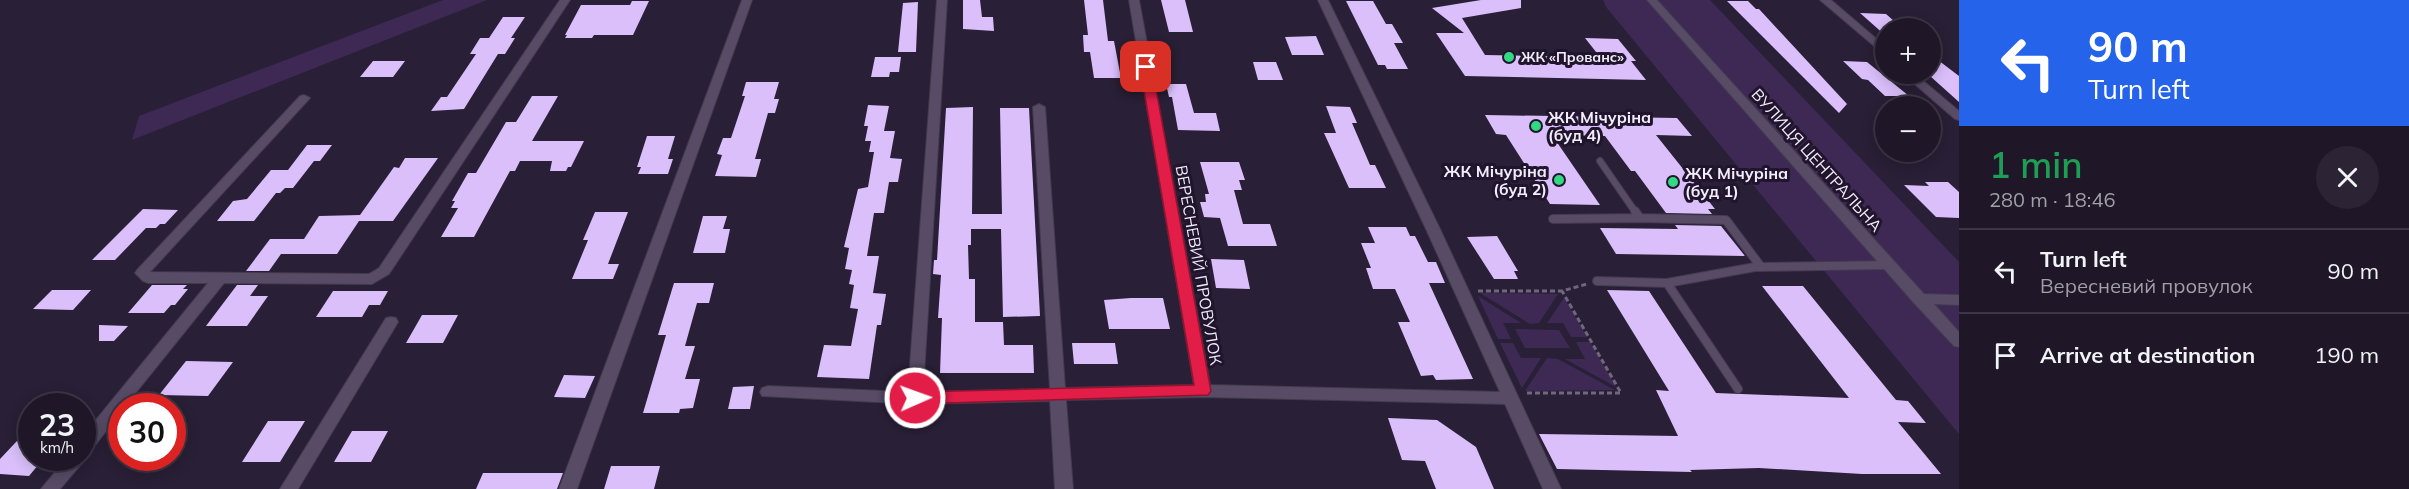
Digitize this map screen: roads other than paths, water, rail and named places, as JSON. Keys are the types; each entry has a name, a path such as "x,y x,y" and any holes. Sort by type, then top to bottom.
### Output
{"street":[{"path":"304,98 142,273 148,278 372,279 384,271 565,0"},
{"path":"568,489 747,0"},
{"path":"915,398 942,0"},
{"name":"ВЕРЕСНЕВИЙ ПРОВУЛОК","path":"768,392 915,398 1203,391 1134,0"},
{"path":"1323,0 1552,489"},
{"name":"ВУЛИЦЯ ЦЕНТРАЛЬНА","path":"1652,0 1959,342"},
{"path":"1825,0 1875,43"},
{"path":"1921,84 1959,117"},
{"path":"1039,108 1064,489"},
{"path":"96,432 221,277"},
{"path":"1919,299 1959,300"},
{"path":"289,489 391,322"},
{"path":"1203,391 1509,396"},
{"path":"50,489 65,471"}],"lane":[{"path":"1600,160 1640,218"},
{"path":"1553,219 1726,220 1761,267"},
{"path":"1597,281 1667,283 1761,267 1889,265"},
{"path":"1667,283 1738,389"}],"place":[{"name":"ЖК «Прованс»","path":"1509,57"},
{"name":"ЖК Мічуріна (буд 4)","path":"1536,126"},
{"name":"ЖК Мічуріна (буд 2)","path":"1559,180"},
{"name":"ЖК Мічуріна (буд 1)","path":"1673,182"}]}
